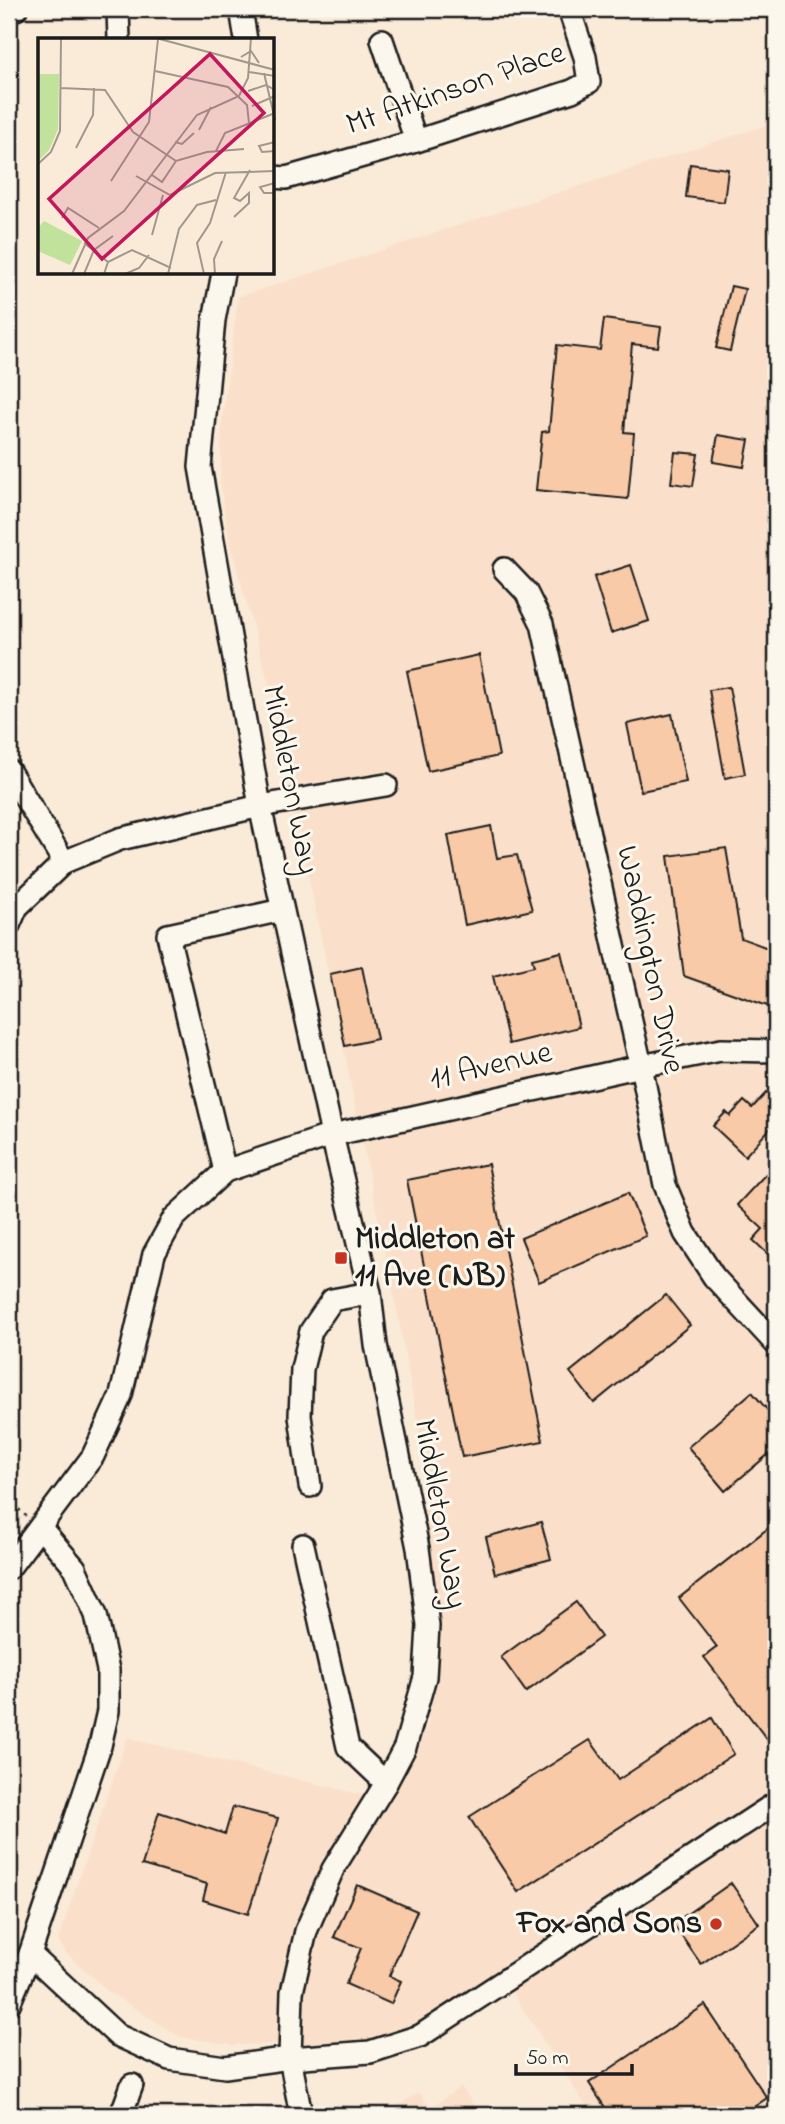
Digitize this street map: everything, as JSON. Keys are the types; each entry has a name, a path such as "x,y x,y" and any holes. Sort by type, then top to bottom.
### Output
{"street":[{"path":"9,10 16,9"},
{"path":"118,9 119,38"},
{"path":"241,9 246,38"},
{"name":"Mt Atkinson Place","path":"275,177 286,178 416,141 572,91 589,82 585,57 569,9"},
{"path":"382,40 416,141"},
{"name":"Middleton Way","path":"223,275 214,320 200,467 260,806 332,1135 370,1293 376,1345 418,1548 428,1626 425,1677 405,1746 386,1783 333,1869 306,1931 292,1992 290,2058 302,2115"},
{"name":"Waddington Drive","path":"504,569 526,592 542,624 665,1185 685,1233 714,1277 776,1344"},
{"path":"9,771 64,862"},
{"path":"9,925 17,907 64,862 120,839 260,806 386,785"},
{"path":"225,1171 168,935 282,910"},
{"name":"11 Avenue","path":"9,1568 93,1456 121,1395 154,1255 174,1218 225,1171 332,1135 641,1066 721,1050 776,1051"},
{"path":"310,1486 300,1416 302,1369 311,1331 332,1300 370,1293"},
{"path":"9,2004 30,1954 100,1746 108,1710 108,1670 96,1615 75,1568 40,1527"},
{"path":"303,1545 348,1747 386,1783"},
{"path":"30,1954 117,2035 169,2059 225,2067 290,2058 370,2052 420,2036 776,1803"},
{"path":"121,2115 132,2085"}],"path":[{"path":"9,1500 20,1511"}],"shaded area":[{"path":"776,122 776,2115 592,2115 498,1971 417,2023 369,2042 235,2045 180,2037 109,1992 67,1954 58,1940 127,1738 391,1802 428,1725 440,1644 424,1512 427,1474 398,1317 272,696 229,539 220,483 222,422 238,297"},
{"path":"461,2087 477,2110 468,2115 397,2115 393,2109 419,2092 430,2108"}],"building":[{"path":"690,164 728,169 724,202 686,197"},
{"path":"731,286 745,289 730,351 716,348"},
{"path":"604,319 661,327 658,347 632,344 624,432 634,433 628,499 536,490 542,432 549,431 557,345 600,350"},
{"path":"718,435 749,440 744,467 713,462"},
{"path":"675,452 698,454 693,486 671,483"},
{"path":"631,565 649,621 611,633 594,577"},
{"path":"479,655 499,756 428,771 407,671"},
{"path":"729,687 745,774 725,778 709,690"},
{"path":"672,714 686,782 641,791 627,724"},
{"path":"491,826 497,858 517,855 532,910 465,925 448,835"},
{"path":"726,848 741,938 776,951 776,1009 684,976 668,856"},
{"path":"561,952 579,1027 509,1044 493,976 534,966 532,959"},
{"path":"362,967 377,1039 345,1046 330,974"},
{"path":"766,1093 776,1102 776,1122 745,1156 713,1126 726,1112 730,1116 744,1101 752,1108"},
{"path":"776,1163 776,1262 753,1240 763,1229 737,1205"},
{"path":"488,1164 543,1441 462,1457 407,1180"},
{"path":"628,1193 646,1236 539,1282 521,1238"},
{"path":"666,1295 690,1325 594,1403 570,1372"},
{"path":"752,1392 776,1420 776,1448 725,1491 688,1447"},
{"path":"541,1522 551,1559 495,1574 486,1537"},
{"path":"776,1522 776,1751 704,1657 717,1647 679,1598"},
{"path":"576,1602 601,1637 526,1692 501,1657"},
{"path":"712,1718 734,1754 518,1892 469,1817 590,1740 618,1780"},
{"path":"233,1807 278,1818 248,1914 203,1900 207,1884 142,1865 159,1812 225,1834"},
{"name":"Fox and Sons","path":"731,1883 759,1924 701,1964 673,1924"},
{"path":"357,1885 417,1911 389,1976 401,1981 391,2004 346,1984 361,1948 334,1937"},
{"path":"705,2005 767,2098 742,2115 610,2115 589,2083"}],"place":[{"name":"Middleton at 11 Ave (NB)","path":"341,1258"},
{"name":"Fox and Sons","path":"716,1924"}]}
